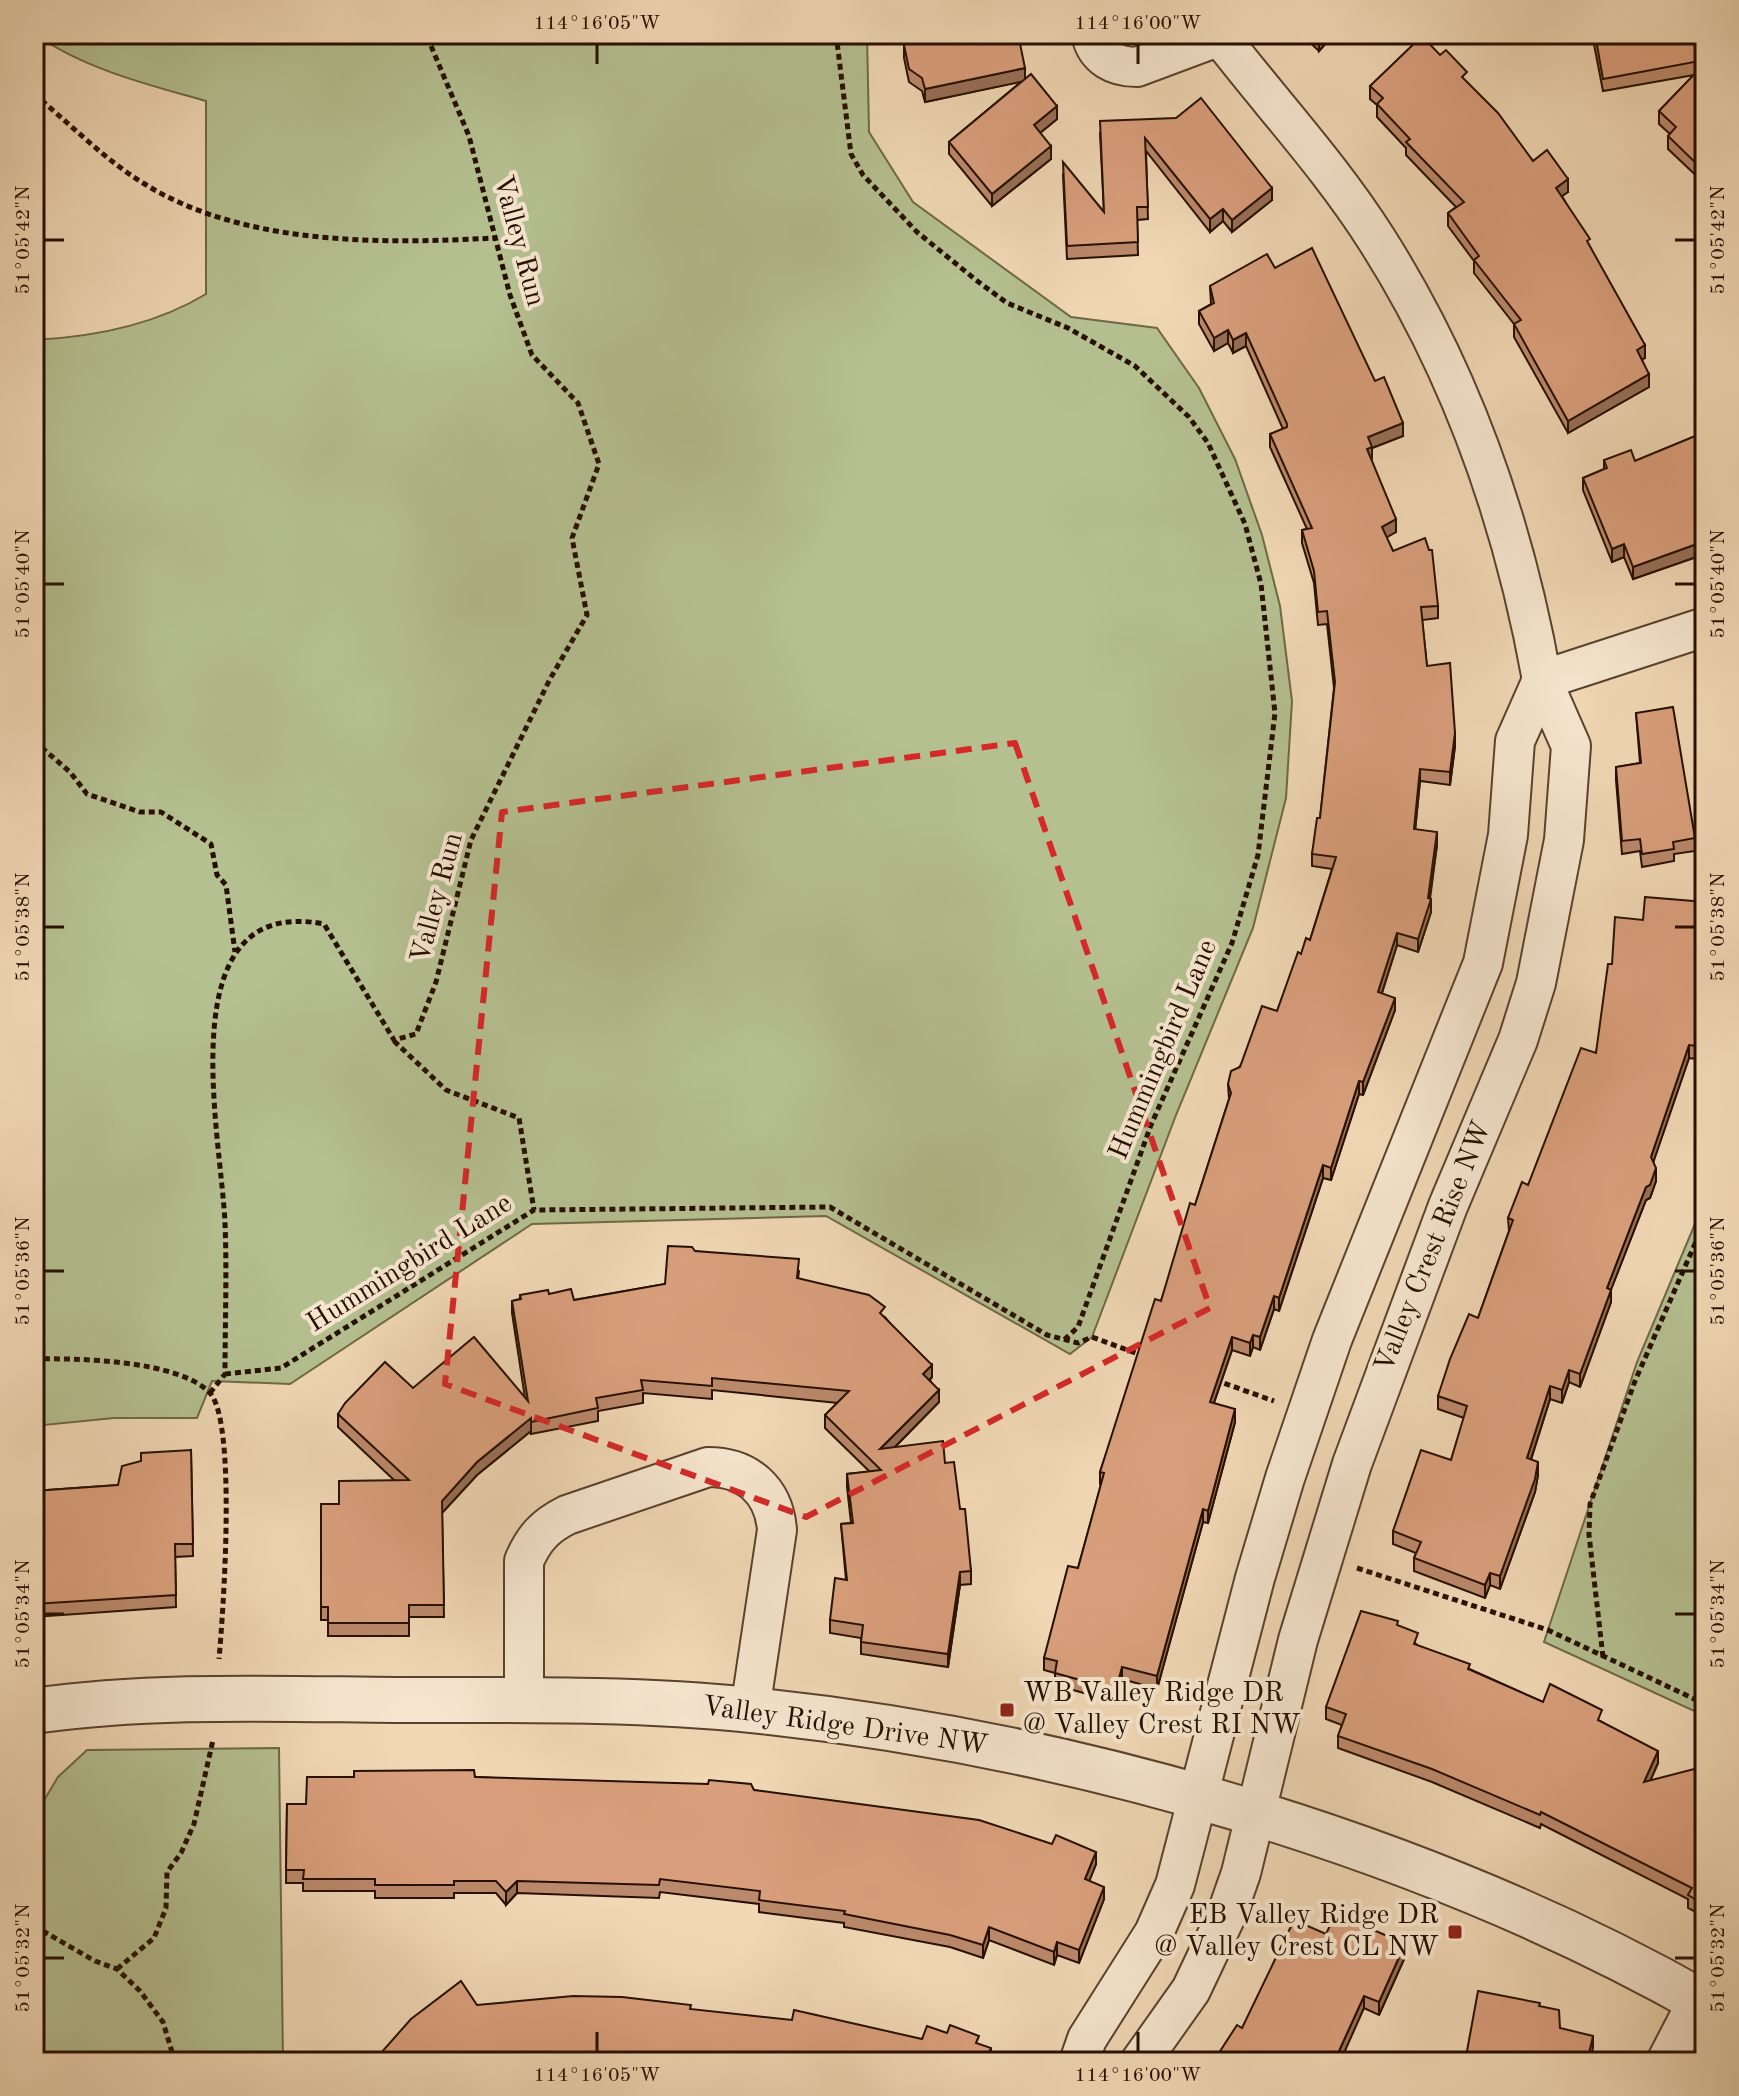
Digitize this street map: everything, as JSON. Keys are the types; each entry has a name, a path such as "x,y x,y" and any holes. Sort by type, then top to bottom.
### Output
{"street":[{"path":"1091,34 1105,59 1126,67 1137,67 1219,35"},
{"name":"Valley Crest Rise NW","path":"1140,2062 1191,1990 1226,1916 1322,1557 1393,1347 1518,1040 1536,983 1564,840 1571,746 1542,680 1526,593 1510,533 1469,417 1433,341 1376,239 1219,35"},
{"path":"1079,2062 1087,2039 1154,1933 1175,1885 1255,1578 1332,1340 1483,963 1508,835 1515,741 1542,680 1705,627"},
{"path":"524,1700 524,1561 533,1541 548,1525 567,1515 708,1467 723,1467 738,1471 762,1488 775,1515 777,1530 750,1710"},
{"name":"Valley Ridge Drive NW","path":"36,1716 218,1683 750,1710 988,1745 1199,1797 1255,1814 1475,1894 1565,1933 1702,2002"},
{"path":"1666,2062 1702,2002"}],"path":[{"name":"Valley Run","path":"394,1040 416,1034 436,982 471,840 550,679 587,615 572,538 599,464 578,403 532,355 510,295 469,136 426,34"},
{"name":"Hummingbird Lane","path":"225,1374 281,1368 534,1210 830,1207 1047,1335 1064,1340 1078,1327 1151,1125 1232,943 1258,855 1275,713 1261,584 1245,524 1208,443 1189,417 1135,366 1068,328 1007,303 976,280 917,232 863,175 851,154 836,34"},
{"path":"34,94 142,183 196,211 296,234 395,243 496,238"},
{"path":"34,741 70,772 87,794 140,812 161,812 211,844 217,875 226,885 235,953"},
{"path":"210,1393 225,1374 225,1224 212,1019 235,953 248,935 273,922 301,919 324,924 394,1040 446,1090 519,1118 534,1210"},
{"path":"1603,1657 1589,1535 1590,1504 1635,1381 1705,1221"},
{"path":"1064,1340 1078,1343 1092,1337 1150,1358"},
{"path":"34,1359 86,1358 141,1366 189,1379 210,1393 221,1419 226,1520 214,1738 194,1824 181,1853 167,1872 166,1908 154,1938 117,1969"},
{"path":"1209,1378 1309,1413"},
{"path":"1322,1557 1548,1630 1705,1704"},
{"path":"34,1926 95,1961 117,1969 140,1991 163,2022 175,2062"}],"highlighted area":[{"path":"1015,743 1210,1308 806,1517 445,1384 502,812"}],"green space":[{"path":"35,34 867,34 869,132 913,202 1071,317 1157,328 1199,388 1235,459 1262,535 1280,606 1292,701 1286,798 1253,928 1176,1115 1092,1337 1070,1354 826,1216 532,1224 290,1384 212,1381 197,1418 114,1418 34,1426 34,340 123,328 166,314 206,294 206,101 96,66"},
{"path":"1705,1200 1705,1716 1544,1642 1637,1362"},
{"path":"279,1748 283,2062 34,2062 34,1861 40,1807 58,1777 87,1750"}],"building":[{"path":"912,34 1018,34 1025,68 925,89 922,78 909,69 904,45"},
{"path":"1595,34 1705,34 1705,60 1603,79"},
{"path":"1422,36 1440,55 1446,50 1467,72 1462,77 1498,113 1533,161 1547,150 1568,179 1556,188 1590,239 1587,241 1645,345 1637,350 1649,374 1568,421 1514,324 1521,320 1474,260 1479,256 1448,213 1464,202 1406,142 1410,139 1377,104 1383,98 1370,86"},
{"path":"1705,63 1705,172 1668,136 1676,127 1659,111"},
{"path":"1031,74 1057,106 1034,125 1051,146 992,194 949,142"},
{"path":"1201,98 1272,188 1232,220 1223,209 1210,219 1145,138 1148,207 1137,207 1138,242 1067,246 1063,162 1104,212 1100,121 1176,118"},
{"path":"1312,248 1375,381 1384,377 1403,423 1368,437 1372,447 1367,449 1396,519 1382,527 1393,551 1425,538 1429,550 1432,550 1438,606 1421,607 1427,666 1450,663 1455,733 1450,772 1420,769 1414,829 1437,832 1428,898 1431,899 1418,939 1397,933 1378,992 1395,998 1363,1082 1359,1081 1331,1168 1323,1165 1279,1298 1274,1296 1260,1337 1253,1335 1250,1343 1232,1337 1210,1402 1235,1409 1208,1511 1203,1509 1157,1676 1122,1667 1116,1690 1055,1673 1057,1661 1044,1658 1068,1566 1078,1568 1104,1473 1100,1472 1155,1299 1161,1301 1190,1203 1195,1205 1231,1093 1228,1084 1231,1071 1240,1067 1262,1006 1277,1011 1298,952 1301,954 1306,938 1310,940 1336,857 1312,854 1317,818 1320,818 1335,682 1327,611 1318,612 1314,571 1302,530 1312,528 1270,434 1287,427 1287,424 1246,333 1233,340 1228,330 1214,338 1199,311 1214,303 1210,286 1267,254 1275,268"},
{"path":"1705,432 1705,541 1633,567 1624,544 1612,549 1583,478 1607,468 1604,460 1631,450 1635,461"},
{"path":"1673,707 1695,838 1673,842 1674,849 1642,854 1640,839 1622,841 1616,767 1641,763 1636,713"},
{"path":"1645,897 1705,902 1705,1047 1689,1045 1651,1157 1656,1168 1607,1288 1611,1290 1580,1374 1569,1370 1562,1390 1550,1386 1527,1458 1538,1462 1535,1479 1500,1576 1490,1573 1485,1585 1414,1558 1421,1542 1393,1531 1421,1450 1451,1460 1467,1406 1438,1396 1450,1359 1469,1314 1478,1318 1513,1220 1508,1218 1522,1182 1528,1185 1581,1048 1596,1053 1608,964 1612,964 1615,917 1643,920"},
{"path":"668,1246 799,1259 797,1278 869,1295 885,1307 880,1313 932,1365 923,1374 939,1390 880,1449 943,1441 945,1463 954,1462 960,1509 965,1509 971,1571 960,1572 948,1654 861,1642 863,1625 830,1620 835,1578 847,1580 841,1524 853,1523 847,1474 881,1470 825,1415 849,1391 712,1378 712,1386 641,1380 643,1390 596,1398 598,1408 531,1422 531,1418 477,1462 442,1501 444,1605 409,1605 409,1623 328,1623 328,1607 321,1607 321,1504 339,1504 339,1481 409,1480 338,1414 345,1403 385,1362 413,1388 474,1337 528,1401 512,1301 521,1299 520,1295 548,1290 549,1294 571,1289 574,1300 665,1284"},
{"path":"191,1450 193,1544 175,1544 176,1595 34,1604 34,1491 118,1485 122,1466 141,1461 141,1453"},
{"path":"1361,1611 1398,1621 1397,1625 1418,1633 1414,1644 1470,1664 1468,1669 1543,1702 1550,1684 1602,1710 1598,1720 1658,1751 1644,1782 1698,1768 1705,1771 1705,1905 1688,1895 1692,1888 1541,1812 1540,1815 1432,1769 1338,1736 1346,1714 1326,1707"},
{"path":"474,1770 475,1777 708,1784 709,1780 751,1784 754,1790 979,1820 1052,1844 1056,1835 1096,1852 1085,1879 1104,1887 1079,1950 1057,1942 1054,1952 989,1927 983,1945 950,1935 844,1914 845,1911 759,1900 760,1891 660,1879 659,1885 517,1881 506,1892 496,1881 454,1881 454,1885 375,1885 375,1879 303,1879 304,1870 286,1870 287,1804 306,1804 307,1777 354,1777 354,1771"},
{"path":"1336,1913 1405,1944 1379,2002 1364,1996 1334,2062 1213,2062 1237,2025 1242,2028 1294,1920 1326,1934"},
{"path":"461,1981 477,2005 573,1996 622,1997 691,2005 690,2009 792,2020 794,2010 922,2039 927,2026 947,2033 950,2025 979,2036 976,2043 991,2048 985,2062 373,2062 411,2019"},
{"path":"1478,1991 1540,2003 1539,2006 1559,2010 1560,2028 1593,2036 1587,2062 1465,2062"}],"place":[{"name":"WB Valley Ridge DR @ Valley Crest RI NW","path":"1007,1710"},
{"name":"EB Valley Ridge DR @ Valley Crest CL NW","path":"1455,1932"}]}
